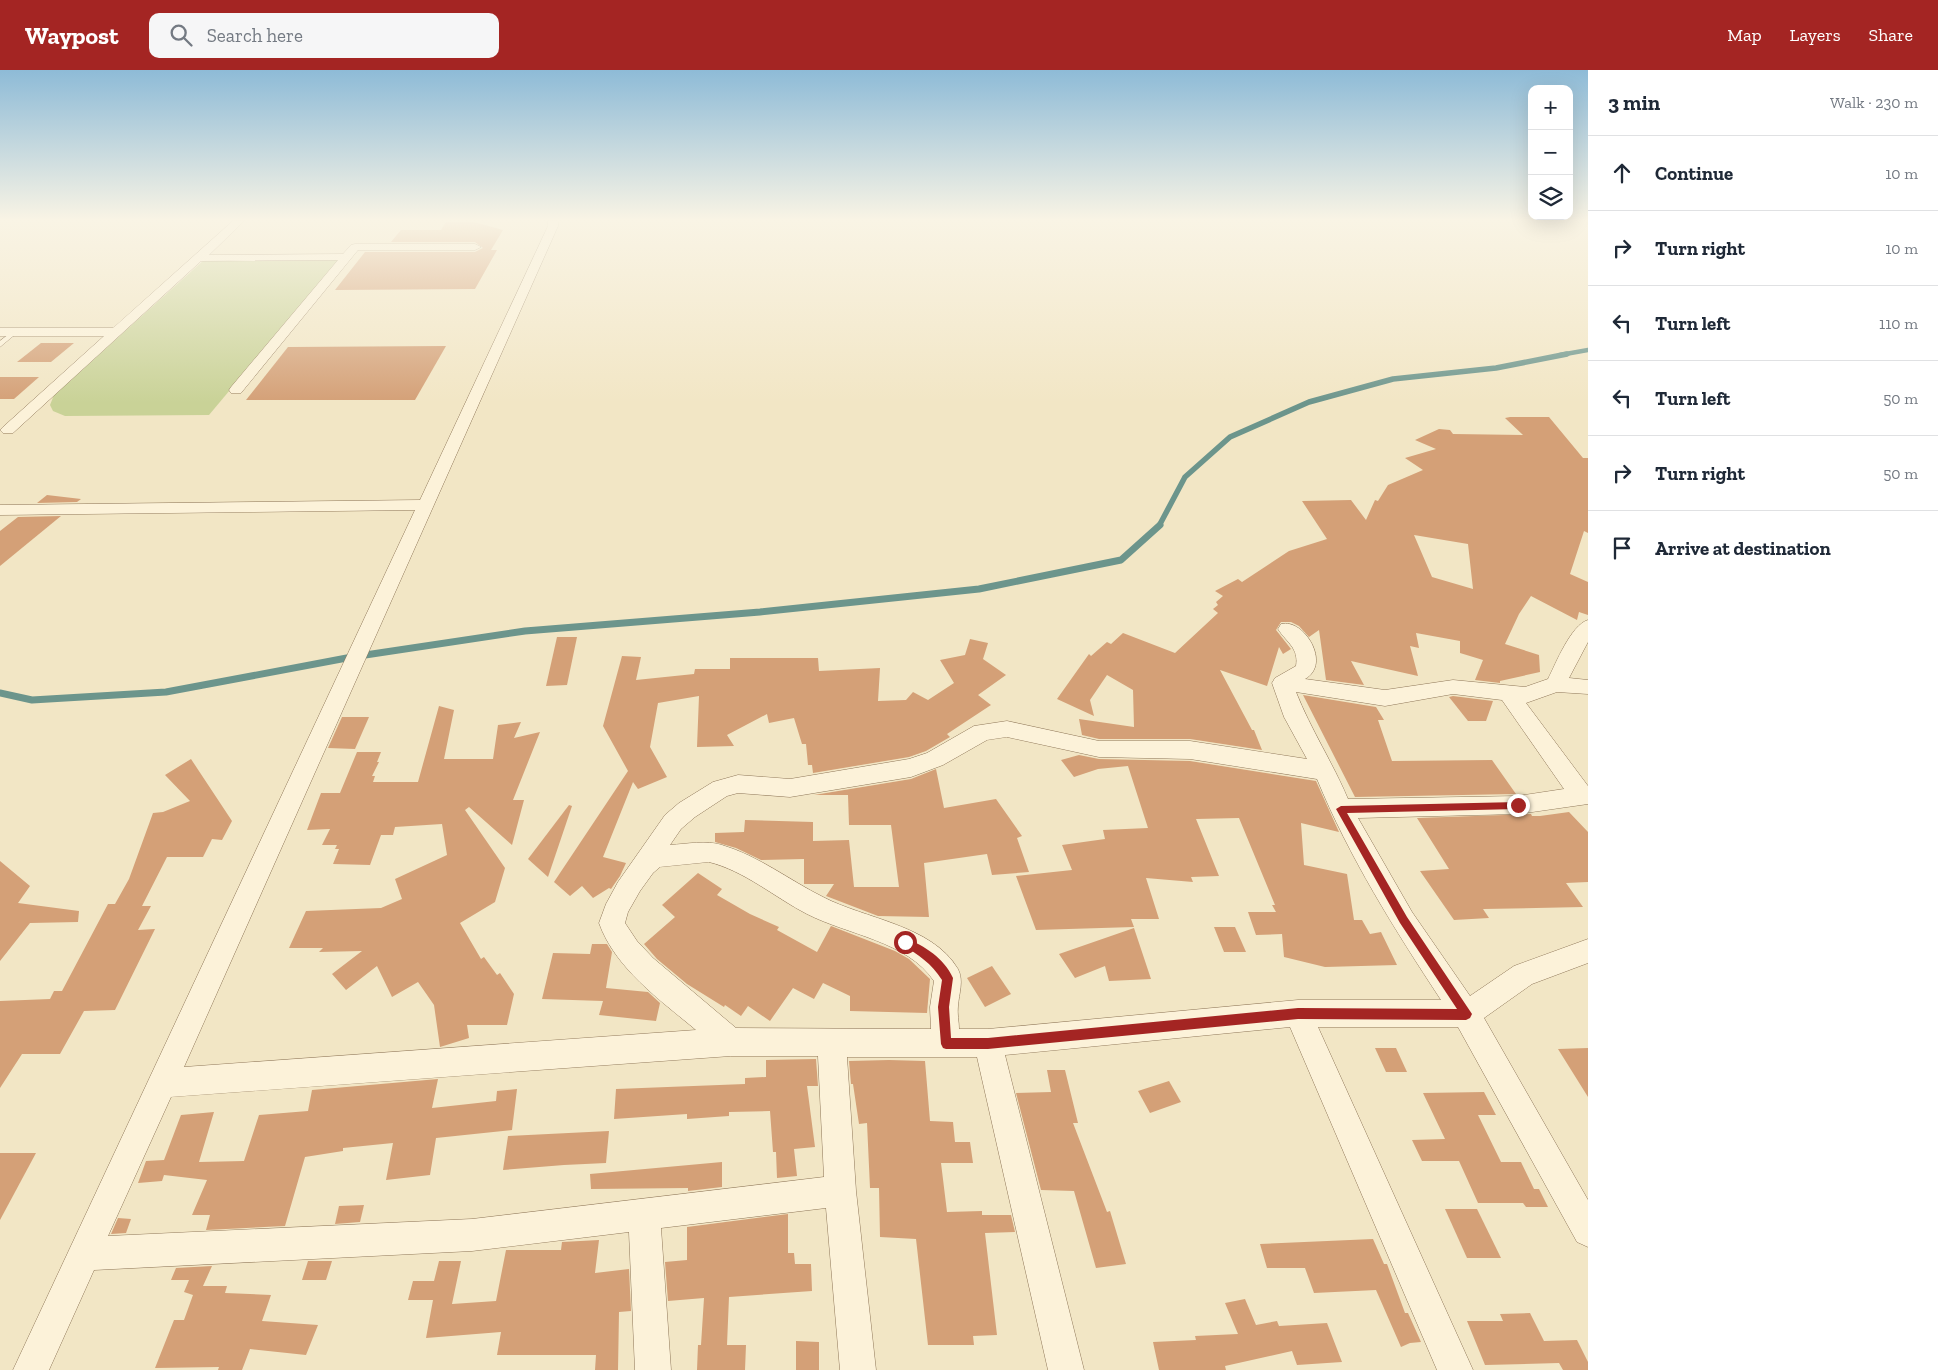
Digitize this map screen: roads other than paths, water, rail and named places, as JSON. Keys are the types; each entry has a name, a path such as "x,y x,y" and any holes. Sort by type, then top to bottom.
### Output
{"street":[{"path":"8,430 172,282"},
{"path":"236,390 326,282"},
{"path":"31,1370 528,282"},
{"path":"0,332 116,332"},
{"path":"0,510 426,505"},
{"path":"1556,684 1572,650 1588,627"},
{"path":"1282,683 1305,670 1308,657 1304,647 1288,629"},
{"path":"1282,683 1385,698 1453,687 1525,695"},
{"path":"1282,683 1295,717 1325,771 1341,809 1403,920 1466,1014 1588,1231"},
{"path":"1585,795 1555,762 1537,733 1512,700 1556,684 1588,687"},
{"path":"731,1042 628,952 615,935 612,922 628,887 673,822 687,810 721,788 738,784 790,788 911,768 935,760 965,744 982,732 1006,729 1099,749 1190,750 1325,771"},
{"path":"1341,809 1518,805 1585,795"},
{"path":"645,863 658,856 708,852 764,876 815,906 905,942 928,955 937,963 948,978 944,1007 946,1044"},
{"path":"162,1083 731,1042 832,1044 988,1043 1298,1013 1466,1014 1523,975 1586,956"},
{"path":"1298,1013 1455,1370"},
{"path":"988,1043 1066,1370"},
{"path":"832,1044 840,1192 858,1370"},
{"path":"83,1254 472,1235 840,1192"},
{"path":"644,1214 653,1370"}],"lane":[{"path":"0,344 15,332"}],"waterway":[{"path":"1560,355 1588,350"},
{"path":"1159,526 1185,477 1230,437 1309,402 1393,379 1496,368 1567,354"},
{"path":"0,693 32,700 166,692 352,657 525,631 760,612 979,589 1121,560 1159,526"}]}
